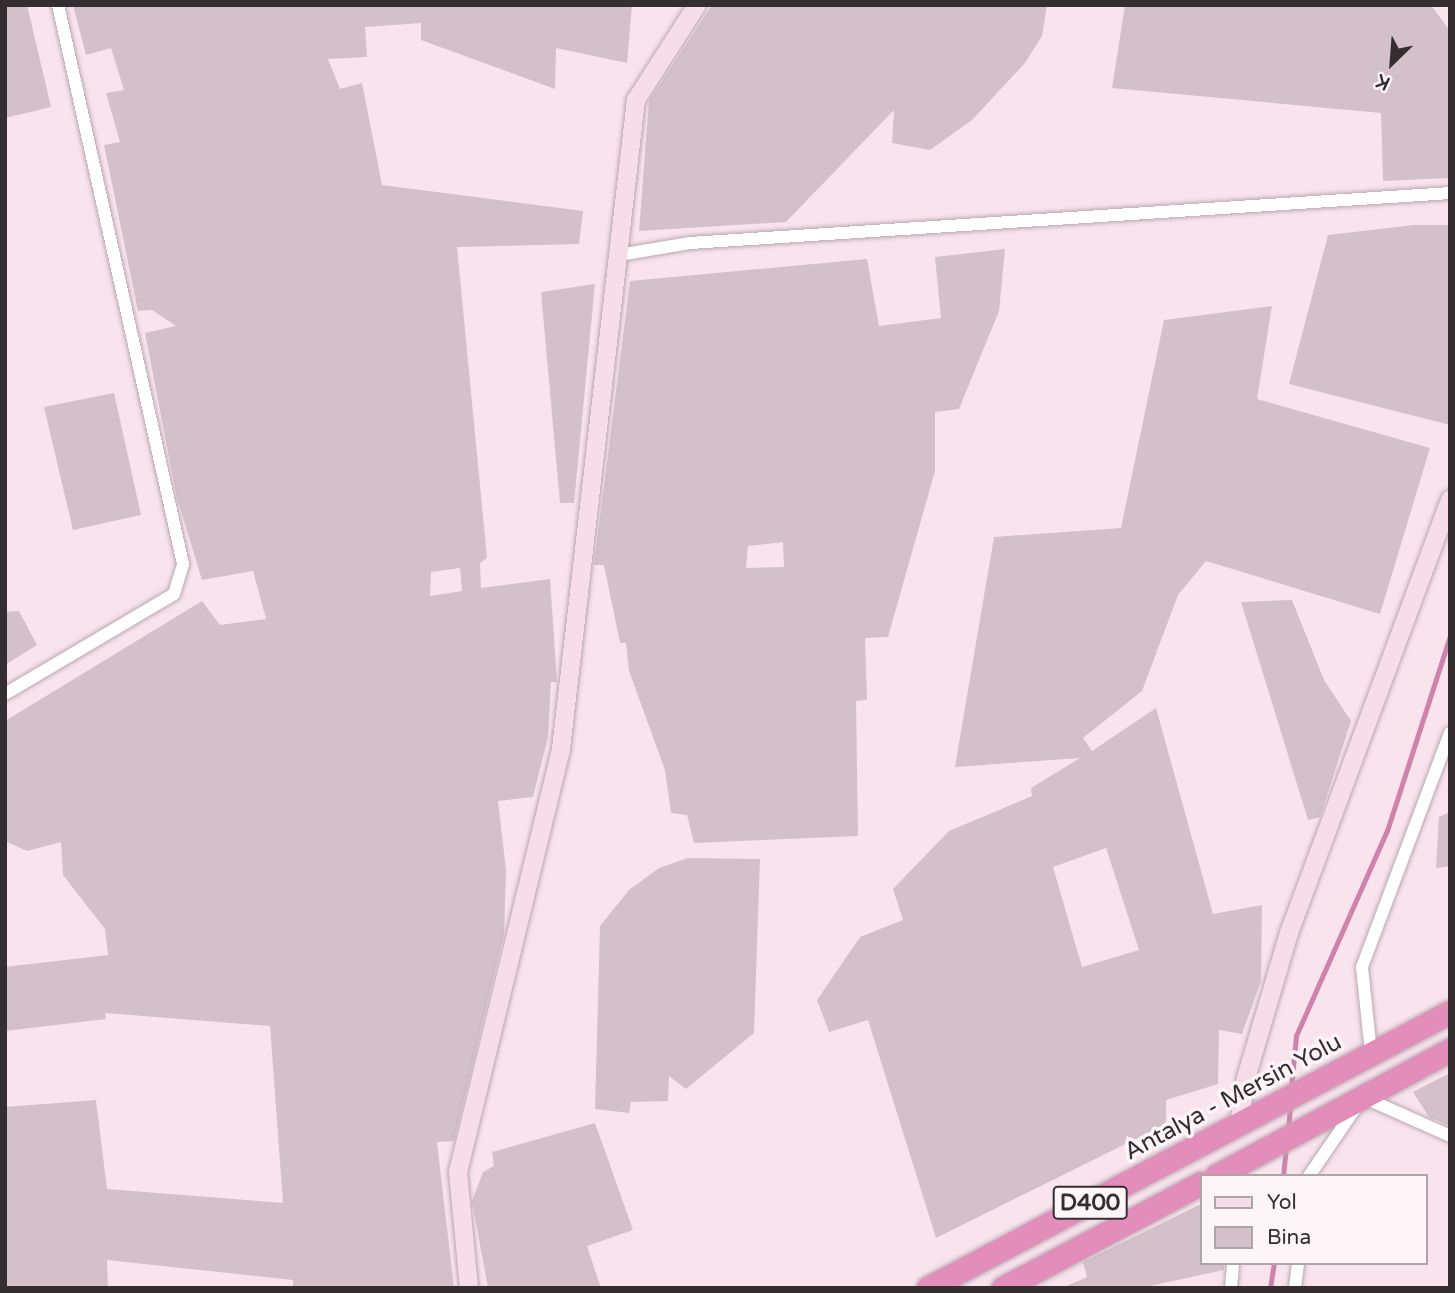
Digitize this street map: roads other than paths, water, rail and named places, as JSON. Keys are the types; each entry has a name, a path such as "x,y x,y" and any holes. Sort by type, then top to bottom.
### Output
{"highway":[{"name":"Antalya - Mersin Yolu","path":"928,1288 1450,1012"},
{"path":"1223,1174 1450,1049"},
{"name":"D400","path":"1003,1288 1200,1184"}],"street":[{"path":"5,694 174,594 183,564 58,5"},
{"path":"469,1288 458,1172 561,748 636,100 697,5"},
{"path":"619,254 690,243 1450,193"},
{"path":"1245,1121 1289,933 1450,499"},
{"path":"1371,1053 1362,967 1450,733"},
{"path":"1310,1174 1363,1097 1450,1136"},
{"path":"1231,1288 1233,1265"},
{"path":"1295,1288 1298,1265"}],"waterway":[{"path":"1291,1088 1296,1036 1387,831 1450,636"},
{"path":"1288,1130 1290,1107"},
{"path":"1283,1174 1286,1149"},
{"path":"1270,1288 1274,1265"}]}
